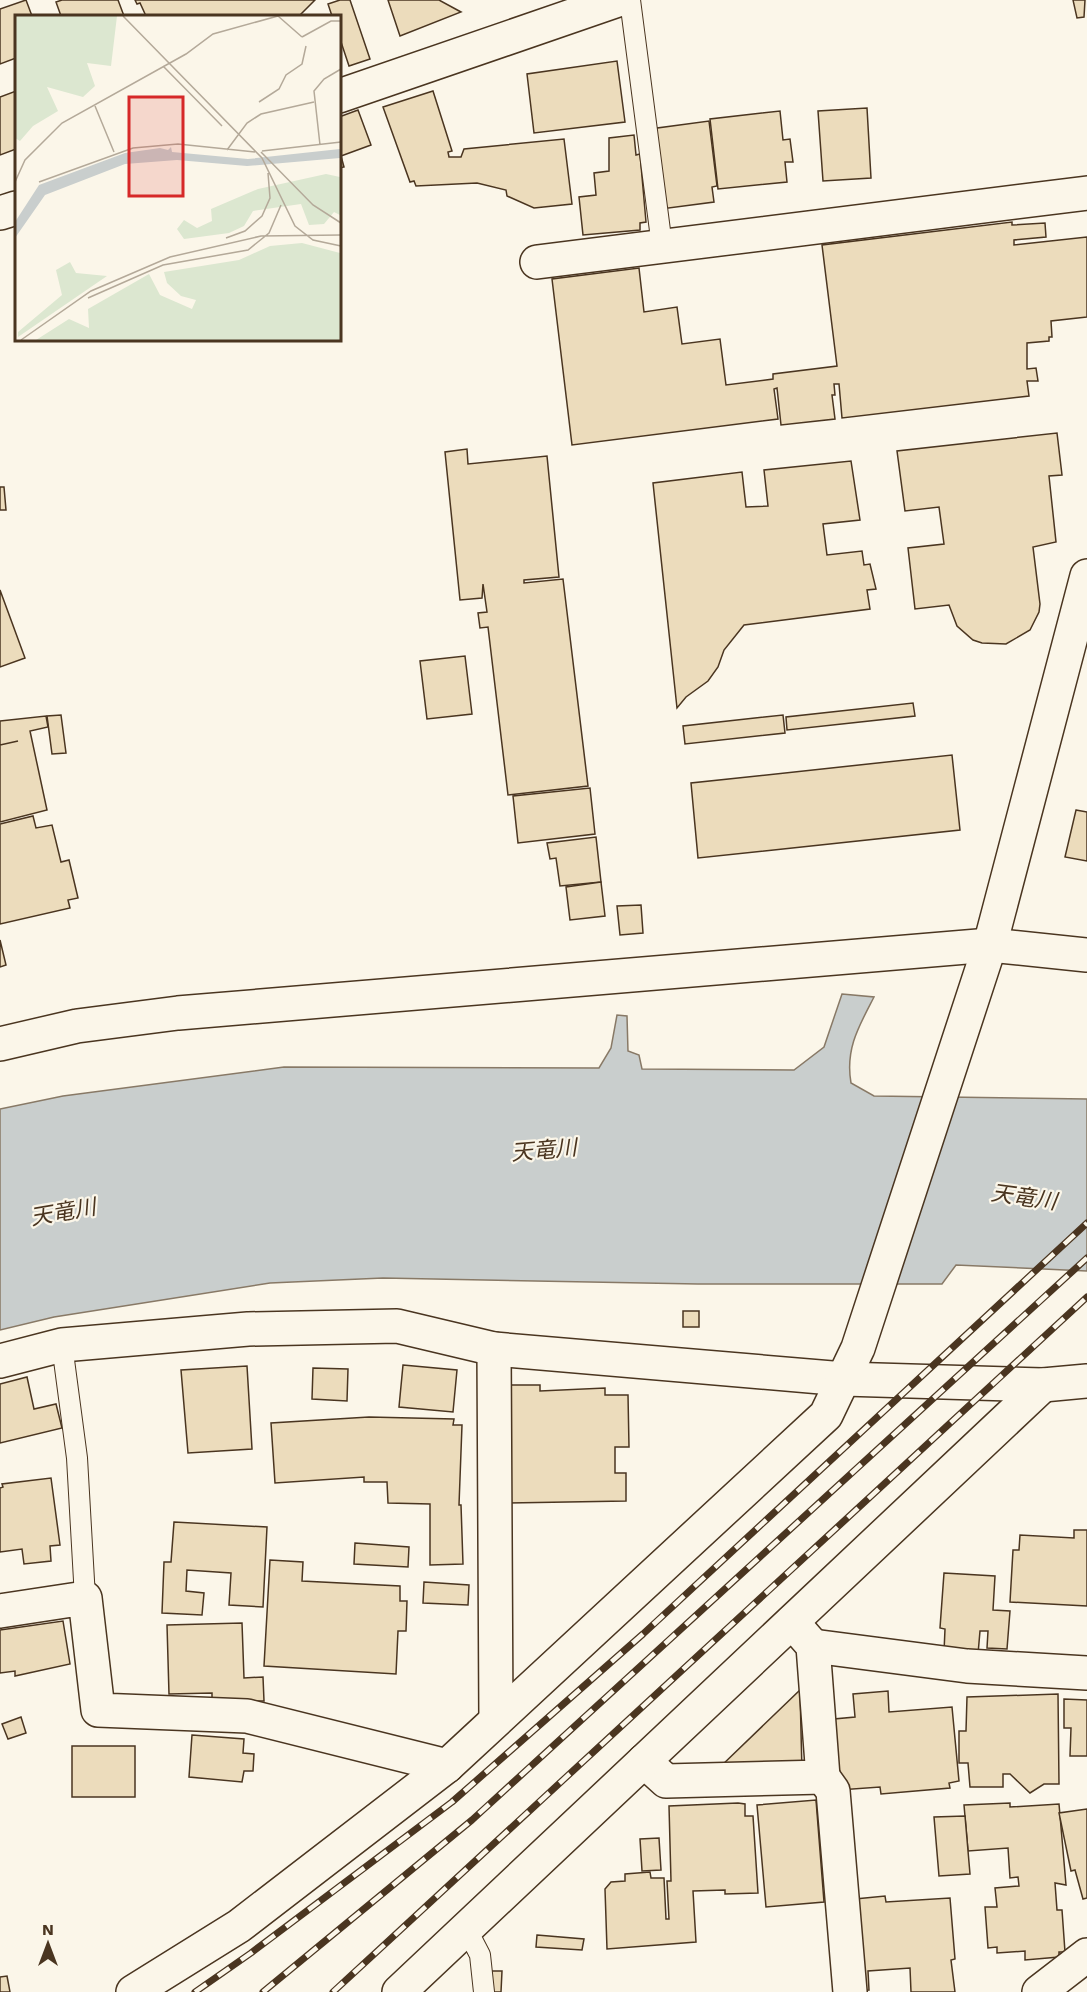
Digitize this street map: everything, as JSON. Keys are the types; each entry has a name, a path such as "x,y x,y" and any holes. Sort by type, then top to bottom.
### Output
{"street":[{"path":"340,96 618,0"},
{"path":"537,262 1087,193"},
{"path":"0,213 15,208"},
{"path":"133,1992 239,1926 447,1766 826,1414 858,1348 990,945 1087,576"},
{"path":"0,1044 77,1026 178,1013 990,945 1087,955"},
{"path":"0,1361 62,1345 248,1329 397,1326 494,1349 844,1379 1043,1385 1087,1381"},
{"path":"494,1349 496,1720"},
{"path":"399,1992 1043,1385"},
{"path":"0,1611 85,1598 98,1710 247,1716 447,1766"},
{"path":"792,1622 813,1646 823,1777 833,1791 850,1992"},
{"path":"813,1646 967,1666 1087,1673"},
{"path":"644,1761 666,1781 823,1777"},
{"path":"1039,1992 1087,1955"}],"lane":[{"path":"630,0 662,246"},
{"path":"62,1345 77,1458 85,1598"},
{"path":"466,1928 480,1955 484,1992"}],"water":[{"name":"天竜川","path":"842,994 874,997 855,1038 850,1071 851,1083 874,1096 1087,1099 1087,1271 956,1265 942,1284 698,1284 383,1278 270,1283 54,1317 0,1330 0,1109 63,1096 284,1067 599,1068 611,1048 617,1015 627,1016 628,1051 639,1055 642,1069 794,1070 824,1047"}],"building":[{"path":"26,0 32,15 15,15 15,58 0,64 0,9"},
{"path":"62,0 118,0 124,15 61,15 56,2"},
{"path":"135,0 315,0 300,15 146,15 140,3 137,4"},
{"path":"350,0 370,59 349,66 340,39 340,15 332,15 328,4"},
{"path":"388,0 439,0 461,12 400,36"},
{"path":"1073,0 1085,0 1084,17 1077,18"},
{"path":"617,61 625,122 534,133 527,74"},
{"path":"15,91 15,149 0,155 0,97"},
{"path":"433,91 452,151 448,152 449,157 461,157 464,149 564,139 572,204 534,208 507,196 506,190 477,183 416,186 414,181 410,182 383,107"},
{"path":"867,108 871,178 823,181 818,111"},
{"path":"358,110 371,145 341,156 344,167 340,168 340,117"},
{"path":"780,111 783,140 790,139 793,162 785,162 787,182 718,189 710,119"},
{"path":"709,121 717,186 712,187 714,202 661,209 650,129"},
{"path":"634,135 636,155 640,154 646,222 640,223 640,230 583,235 579,197 596,195 594,173 609,171 609,138"},
{"path":"1012,222 1012,225 1045,223 1046,237 1014,240 1014,245 1087,237 1087,317 1051,321 1052,337 1049,337 1049,341 1027,343 1027,369 1036,368 1038,381 1027,381 1029,396 842,418 839,384 834,384 835,395 832,395 835,419 781,425 777,388 774,389 778,419 572,445 552,279 639,268 644,312 677,307 682,344 720,339 726,385 773,379 773,374 837,366 822,245"},
{"path":"1057,433 1062,475 1049,476 1056,542 1033,547 1040,604 1039,612 1030,630 1006,644 982,643 973,640 957,626 949,605 915,609 908,548 944,544 939,507 905,511 897,451"},
{"path":"467,449 468,464 547,456 559,577 524,580 524,583 563,579 588,786 508,795 488,627 480,628 478,613 487,612 483,584 482,598 460,600 445,452"},
{"path":"851,461 860,520 823,524 827,555 862,551 864,565 870,564 876,589 867,590 870,609 744,625 724,650 718,667 708,681 686,697 677,708 653,483 742,472 746,507 768,506 764,470"},
{"path":"0,487 4,487 6,510 0,510"},
{"path":"0,590 25,658 0,667"},
{"path":"465,656 472,714 427,719 420,661"},
{"path":"913,703 915,716 787,730 786,717"},
{"path":"61,715 66,753 52,754 47,716"},
{"path":"783,715 785,733 685,744 683,726"},
{"path":"46,716 48,727 30,731 47,810 0,822 0,721"},
{"path":"952,755 960,830 698,858 691,783"},
{"path":"590,788 595,834 518,843 513,796"},
{"path":"1076,810 1087,812 1087,861 1065,857"},
{"path":"33,816 36,828 52,825 61,862 69,860 78,898 68,900 70,908 0,924 0,824"},
{"path":"596,837 601,882 560,886 556,858 550,859 547,843"},
{"path":"601,882 605,916 570,920 566,887"},
{"path":"641,905 643,933 620,935 617,906"},
{"path":"0,940 6,965 0,967"},
{"path":"683,1311 699,1311 699,1327 683,1327"},
{"path":"403,1365 457,1370 453,1412 399,1407"},
{"path":"247,1366 252,1449 188,1453 181,1370"},
{"path":"313,1368 348,1369 347,1401 312,1399"},
{"path":"27,1377 34,1409 56,1404 62,1428 0,1443 0,1384"},
{"path":"508,1385 540,1385 540,1391 605,1388 605,1395 628,1395 629,1447 615,1447 615,1473 626,1473 626,1501 501,1503"},
{"path":"369,1417 454,1419 453,1425 462,1425 459,1505 461,1505 463,1564 430,1565 430,1504 388,1503 387,1482 364,1482 364,1477 275,1483 271,1423"},
{"path":"51,1478 60,1545 50,1546 51,1561 24,1564 22,1549 0,1552 0,1488 3,1487 2,1484"},
{"path":"174,1522 267,1527 263,1607 229,1605 231,1573 187,1570 186,1591 204,1593 202,1615 162,1613 164,1562 171,1562"},
{"path":"1074,1530 1087,1530 1087,1606 1010,1602 1013,1550 1019,1550 1020,1535 1074,1538"},
{"path":"355,1543 409,1547 408,1567 354,1564"},
{"path":"270,1560 303,1562 302,1581 400,1586 400,1601 407,1601 406,1631 398,1631 396,1674 264,1666"},
{"path":"944,1573 995,1576 993,1610 1010,1611 1007,1649 987,1648 988,1631 980,1631 978,1654 944,1652 945,1629 940,1628"},
{"path":"424,1582 469,1585 468,1605 423,1603"},
{"path":"63,1621 70,1664 15,1676 15,1671 0,1673 0,1630"},
{"path":"242,1623 244,1678 263,1677 264,1701 212,1701 212,1693 169,1694 167,1625"},
{"path":"800,1690 802,1772 720,1767"},
{"path":"888,1691 889,1712 952,1707 959,1781 949,1783 950,1788 881,1794 880,1787 839,1790 834,1719 855,1717 853,1694"},
{"path":"1058,1694 1059,1784 1044,1784 1030,1793 1010,1774 1003,1774 1003,1787 970,1787 968,1763 959,1763 959,1731 966,1731 967,1697"},
{"path":"1064,1699 1087,1700 1087,1756 1070,1756 1071,1728 1064,1728"},
{"path":"21,1717 26,1733 8,1739 2,1724"},
{"path":"192,1735 244,1739 243,1753 254,1754 253,1771 244,1771 242,1782 189,1777"},
{"path":"72,1746 135,1746 135,1797 72,1797"},
{"path":"816,1800 824,1902 766,1907 757,1805"},
{"path":"1010,1803 1010,1807 1059,1804 1066,1885 1055,1883 1057,1910 1062,1910 1065,1952 1059,1952 1059,1957 1025,1960 1025,1951 997,1953 997,1947 988,1948 985,1907 997,1907 995,1888 1019,1886 1018,1877 1010,1878 1008,1848 968,1851 964,1805"},
{"path":"745,1804 745,1816 753,1816 758,1893 725,1894 725,1890 693,1891 696,1942 607,1949 605,1889 611,1882 625,1881 625,1874 650,1872 651,1878 664,1878 666,1919 669,1919 667,1881 671,1881 669,1806"},
{"path":"1087,1809 1087,1898 1083,1899 1075,1870 1071,1871 1059,1813"},
{"path":"965,1816 970,1874 939,1876 934,1817"},
{"path":"659,1838 661,1870 642,1871 640,1839"},
{"path":"885,1896 886,1902 950,1898 955,1959 951,1960 955,1992 911,1992 910,1968 868,1971 869,1990 851,1991 845,1900"},
{"path":"537,1935 584,1939 582,1950 536,1947"},
{"path":"490,1971 502,1971 501,1992 490,1992"},
{"path":"7,1976 10,1992 0,1992 0,1977"}],"railway":[{"path":"195,1992 251,1953 452,1802 643,1634 1087,1223"},
{"path":"263,1992 472,1820 1087,1258"},
{"path":"333,1992 1087,1297"}]}
